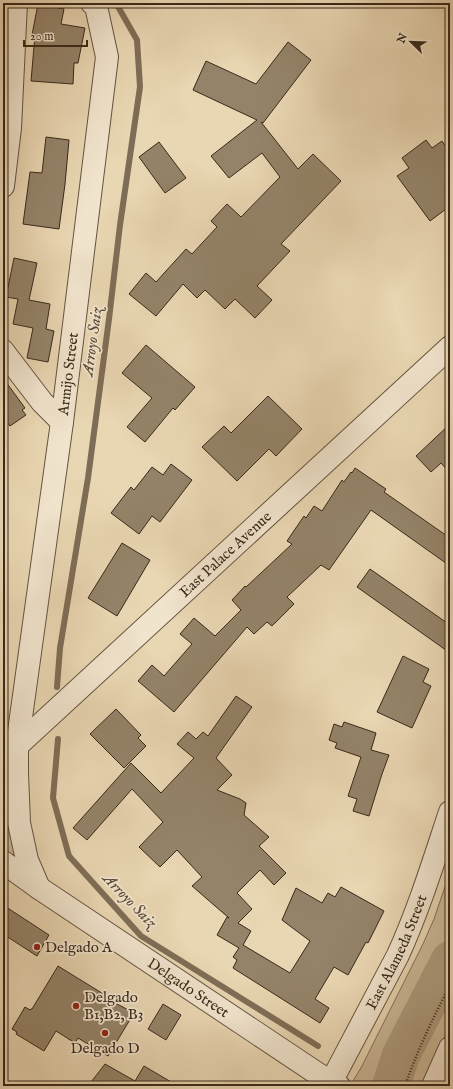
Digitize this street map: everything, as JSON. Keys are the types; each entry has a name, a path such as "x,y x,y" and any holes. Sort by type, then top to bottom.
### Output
{"street":[{"path":"3,186 10,128 16,3"},
{"name":"Armijo Street","path":"18,746 62,422 107,57 96,6 92,3"},
{"name":"East Palace Avenue","path":"3,764 18,746 450,347"},
{"path":"3,351 42,402 62,422"},
{"path":"18,746 17,773 19,824 27,860 38,888"},
{"name":"East Alameda Street","path":"333,1085 350,1046 398,955 416,913 450,812"},
{"name":"Delgado Street","path":"3,862 38,888 333,1085"},
{"path":"433,1086 450,1048"}],"path":[{"path":"405,1086 431,1023 450,985"}],"shaded area":[{"path":"6,779 16,854 12,855 3,848 3,780"},
{"path":"450,872 450,1022 436,1062 423,1086 350,1086 362,1066 423,944 434,919"}],"building":[{"path":"38,4 64,9 61,24 85,28 78,63 74,63 73,84 31,81 35,35 32,35"},
{"path":"288,42 311,60 263,123 261,122 298,169 313,154 341,181 281,244 290,251 257,286 272,300 255,318 235,299 225,309 205,290 197,298 183,284 156,316 129,294 146,273 156,282 186,249 192,254 217,227 211,221 227,204 241,217 280,177 262,153 229,178 211,156 257,120 193,90 206,61 256,84"},
{"path":"46,137 69,140 59,229 23,224 30,172 42,173"},
{"path":"426,140 432,148 442,141 450,153 450,206 430,221 397,176 409,168 402,158"},
{"path":"159,142 186,178 165,193 139,157"},
{"path":"14,258 37,263 29,300 50,304 46,329 54,331 48,362 27,358 33,328 13,324 18,299 6,297"},
{"path":"146,345 195,387 175,410 173,408 145,442 127,427 152,398 122,373"},
{"path":"3,378 25,408 22,410 26,415 10,426 7,422 3,425"},
{"path":"268,396 302,429 276,456 269,449 237,481 202,447 224,426 231,433"},
{"path":"450,424 450,473 441,463 431,472 416,456"},
{"path":"171,464 192,480 160,522 152,516 139,534 111,513 131,487 134,490 152,467 163,475"},
{"path":"355,468 386,489 384,492 450,538 450,566 371,510 329,570 321,565 287,597 294,604 272,626 267,622 254,634 247,627 174,712 138,681 152,665 164,676 192,644 180,634 194,618 215,636 241,610 232,600 245,586 246,587 292,544 287,541 304,516 306,518 314,506 322,511 342,480 344,482"},
{"path":"122,543 150,560 117,616 88,598"},
{"path":"370,569 450,625 450,653 357,587"},
{"path":"403,656 429,669 423,682 431,686 412,728 377,712"},
{"path":"236,696 252,707 216,758 232,775 217,790 246,803 244,815 269,837 259,846 286,873 274,885 260,870 237,893 252,909 238,923 251,931 243,945 290,973 310,941 282,920 296,888 322,903 328,893 335,897 341,887 384,911 368,943 366,942 348,975 334,967 315,999 329,1008 320,1023 233,968 237,960 233,957 239,948 217,935 227,917 229,918 192,886 202,877 177,850 160,867 139,847 163,822 132,789 87,840 73,828 131,763 161,793 194,758 177,744 188,732 196,739 203,732 208,736"},
{"path":"116,709 141,735 138,738 146,746 124,768 90,734"},
{"path":"344,722 376,733 371,750 389,755 369,816 353,811 357,799 348,796 361,757 335,748 337,743 329,740 334,724 342,727"},
{"path":"3,905 49,935 37,956 3,934"},
{"path":"58,966 105,995 104,997 134,1013 108,1056 78,1038 75,1043 56,1031 44,1051 16,1034 17,1032 12,1029 25,1007 30,1010 32,1009"},
{"path":"163,1004 181,1015 166,1040 148,1029"},
{"path":"105,1064 135,1081 144,1066 178,1086 88,1086"}],"waterway":[{"name":"Arroyo Saiz","path":"57,687 60,648 88,478 120,225 140,87 137,40 116,3"},
{"name":"Arroyo Saiz","path":"58,739 53,798 69,856 141,936 318,1046"},
{"path":"391,1086 401,1055 450,960"}],"place":[{"name":"Delgado A","path":"37,947"},
{"name":"Delgado B1,B2, B3","path":"76,1006"},
{"name":"Delgado D","path":"105,1033"}]}
